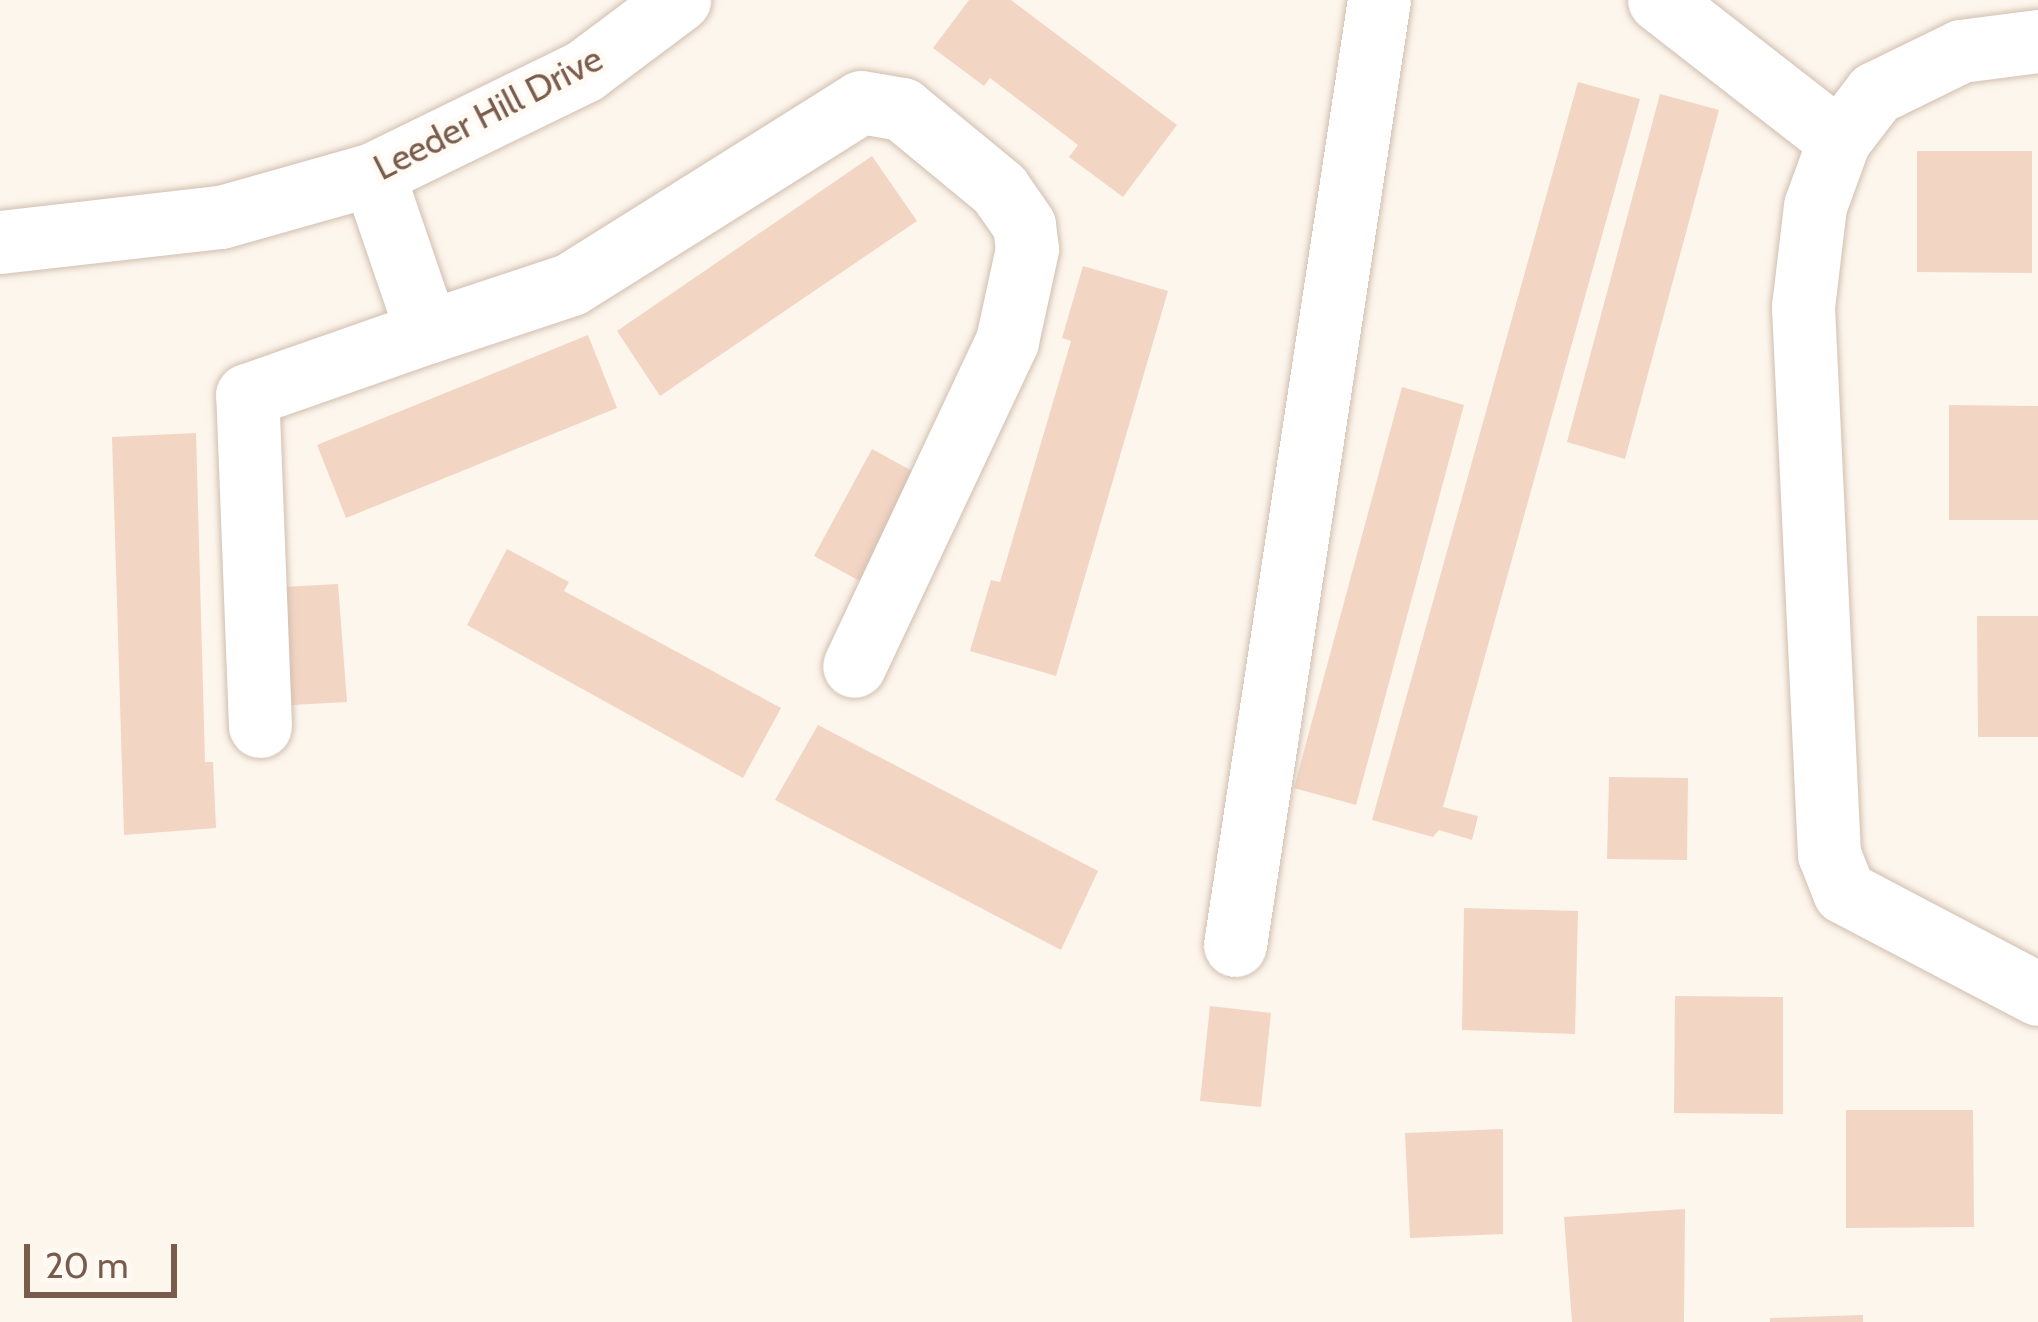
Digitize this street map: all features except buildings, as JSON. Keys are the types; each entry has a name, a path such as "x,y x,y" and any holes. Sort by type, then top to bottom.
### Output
{"street":[{"name":"Leeder Hill Drive","path":"0,242 221,217 373,174 584,70 679,0"},
{"path":"1235,945 1379,0"},
{"path":"1659,0 1839,140"},
{"path":"2038,41 1961,51 1875,93 1839,140 1814,206 1803,307 1829,854 1844,892 2038,994"},
{"path":"260,727 247,395 571,284 861,102 902,109 1015,206 1027,249 1007,340 854,666"},
{"path":"373,174 427,332"}]}
